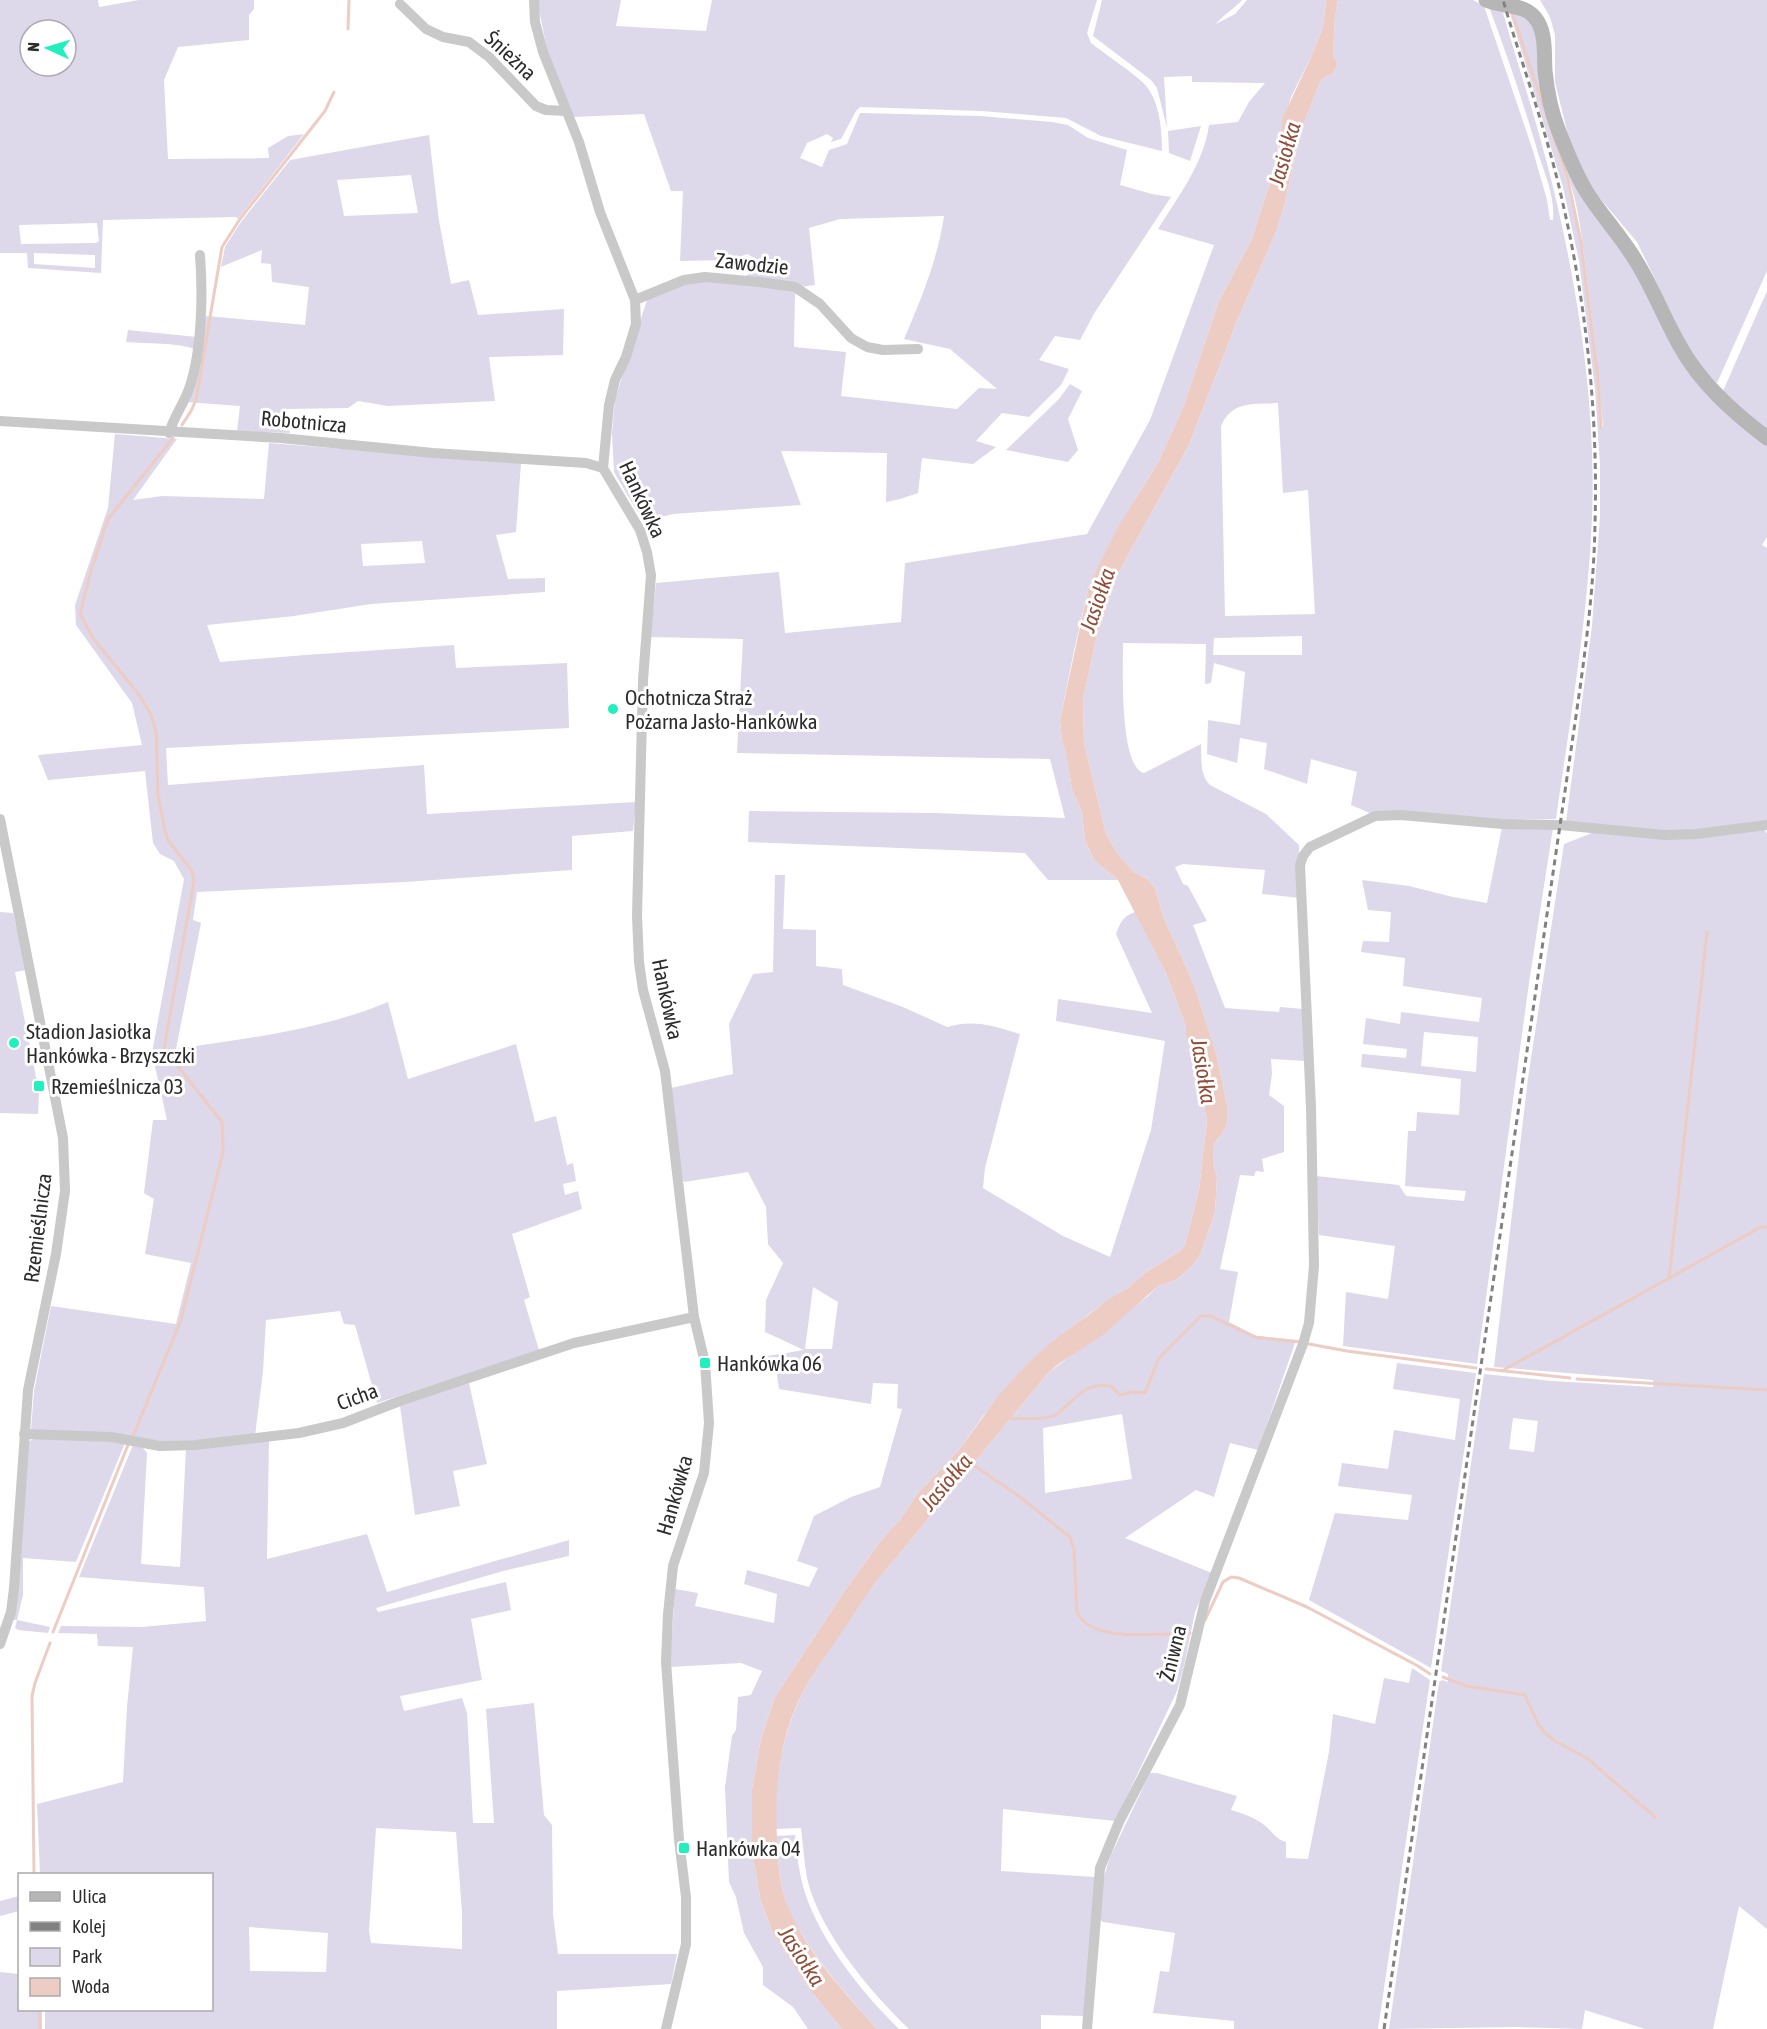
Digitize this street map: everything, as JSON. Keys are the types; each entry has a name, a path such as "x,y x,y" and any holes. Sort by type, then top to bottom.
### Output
{"street":[{"name":"Hankówka","path":"534,0 535,22 543,52 579,142 600,212 635,300 636,324 626,357 615,380 609,405 603,468 640,530 651,575 643,680 637,916 639,962 643,990 665,1071 694,1317 705,1363 708,1434 704,1473 673,1566 668,1614 666,1662 679,1840 686,1898 686,1944 666,2029"},
{"path":"1486,0 1494,4 1522,8 1538,21 1543,36 1546,82 1557,126 1573,168 1587,193 1626,243 1681,348 1701,377 1740,416 1767,438"},
{"name":"Śnieżna","path":"400,4 426,28 443,37 469,42 476,47 489,57 536,106 546,110 566,111"},
{"path":"169,433 172,421 190,386 196,354 201,316 200,255"},
{"name":"Zawodzie","path":"635,300 684,280 705,277 795,287 820,304 851,338 867,347 883,350 918,349"},
{"name":"Robotnicza","path":"0,421 281,438 433,453 586,463 603,468"},
{"name":"Żniwna","path":"1087,2029 1100,1868 1119,1822 1180,1705 1205,1601 1305,1340 1309,1323 1314,1266 1313,1196 1300,865 1307,850 1376,816 1401,815 1502,824 1538,824 1665,835 1696,834 1767,825"},
{"name":"Rzemieślnicza","path":"0,819 63,1138 65,1191 56,1254 28,1390 14,1588 10,1612 0,1644"},
{"name":"Cicha","path":"24,1434 111,1437 160,1446 299,1433 343,1423 400,1401 574,1343 694,1317"}],"green space":[{"path":"0,0 98,0 99,7 139,0 254,0 254,9 249,15 249,40 178,47 164,80 168,159 269,158 268,148 288,136 304,134 238,219 236,217 103,220 101,273 28,268 27,253 0,253","holes":["97,223 99,241 96,243 21,244 19,225","34,253 95,255 95,268 34,264"]},
{"path":"537,0 621,0 616,26 706,31 712,0 1097,0 1087,33 1091,43 1147,87 1155,101 1161,126 1162,151 1101,136 1066,118 982,111 860,107 841,139 831,142 833,138 827,134 807,143 800,158 822,167 829,150 847,144 860,113 980,116 1052,122 1068,125 1088,138 1127,150 1120,185 1171,197 1095,312 1080,340 1055,336 1039,360 1069,369 1061,385 1029,417 1002,413 976,441 996,447 973,464 922,458 918,493 886,502 887,453 781,451 801,505 673,514 646,521 641,518 614,472 612,433 615,399 647,300 678,287 710,280 753,284 795,292 794,347 846,352 841,396 957,409 979,388 997,389 950,349 904,339 923,294 944,216 840,219 809,228 815,285 799,287 743,278 762,265 748,254 727,260 680,261 683,191 671,191 644,114 573,117 548,54"},
{"path":"1102,0 1242,0 1216,24 1235,14 1247,0 1326,0 1323,27 1291,97 1279,138 1276,165 1251,241 1219,301 1184,405 1159,461 1136,498 1089,585 1060,720 1062,741 1072,789 1082,812 1085,841 1094,860 1118,880 1048,880 1025,853 748,842 749,811 936,813 1065,818 1050,759 737,753 743,639 650,637 656,583 779,572 785,633 901,622 905,563 1087,534 1150,420 1214,245 1158,229 1196,166 1209,125 1238,122 1249,102 1265,83 1192,82 1192,76 1164,77 1167,128 1157,88 1151,80 1093,36"},
{"path":"1338,0 1473,0 1484,6 1533,151 1547,200 1550,220 1553,220 1549,186 1489,7 1502,9 1550,174 1580,320 1593,469 1587,593 1556,819 1504,820 1372,814 1351,805 1357,772 1311,759 1307,784 1264,769 1267,743 1240,738 1237,763 1207,754 1208,720 1240,725 1245,672 1214,663 1211,683 1205,684 1206,644 1123,643 1126,735 1136,767 1144,773 1201,744 1201,760 1206,781 1266,814 1299,845 1300,898 1262,894 1265,870 1183,864 1175,867 1207,921 1193,925 1225,1008 1279,1012 1280,1007 1303,1009 1306,1061 1271,1059 1272,1074 1269,1095 1284,1106 1284,1152 1262,1159 1264,1172 1256,1171 1254,1176 1240,1175 1220,1269 1238,1272 1229,1322 1257,1336 1296,1340 1258,1450 1230,1443 1214,1497 1196,1490 1125,1538 1212,1573 1195,1612 1177,1691 1115,1821 1003,1809 1001,1871 1095,1877 1085,2016 1041,2015 1041,2029 909,2029 878,1997 848,1960 823,1919 807,1878 801,1828 776,1829 776,1793 781,1758 796,1706 808,1683 881,1576 1047,1374 1158,1286 1176,1280 1193,1265 1201,1253 1215,1212 1217,1177 1213,1162 1213,1145 1224,1131 1227,1122 1227,1105 1216,1053 1194,985 1163,916 1155,888 1147,879 1134,872 1119,856 1106,834 1084,742 1083,699 1097,635 1117,575 1189,445 1237,321 1276,232 1302,127 1321,80 1333,73 1338,64 1333,55","holes":["1278,403 1283,493 1308,490 1315,614 1225,616 1221,426 1231,412 1238,408 1252,404","1302,636 1302,655 1213,655 1214,638","1122,1414 1132,1479 1045,1493 1043,1428"]},
{"path":"1540,0 1767,0 1767,271 1717,383 1690,351 1637,242 1593,190 1572,151 1555,82 1555,35 1550,17"},
{"path":"1509,10 1511,10 1567,182 1580,240 1596,364 1600,428 1603,427 1598,372 1576,204 1512,10 1517,11 1535,26 1545,101 1630,260 1671,343 1767,445 1767,537 1762,545 1767,548 1767,822 1684,832 1566,822 1592,626 1600,517 1600,465 1595,389 1579,261 1563,187"},
{"path":"1201,126 1190,161 1169,153 1168,131"},
{"path":"429,135 439,221 451,284 469,280 478,315 564,309 563,355 489,357 495,401 388,406 358,401 348,408 284,409 290,433 237,431 240,406 186,402 204,319 207,316 305,325 309,287 272,282 271,264 261,263 262,250 221,267 225,247 241,222 290,160","holes":["411,175 418,213 344,216 337,180"]},
{"path":"1767,291 1767,431 1723,391"},
{"path":"128,330 197,337 195,349 170,344 126,342"},
{"path":"1070,384 1082,391 1068,419 1078,450 1068,462 1006,450 1059,399"},
{"path":"115,434 177,439 133,500 162,496 264,499 269,443 521,463 516,532 496,535 508,579 545,578 545,592 371,604 294,616 207,625 220,662 454,645 456,668 567,663 569,728 166,748 168,785 424,765 427,814 636,802 633,831 572,836 572,870 405,882 197,892 193,920 201,923 176,1049 257,1037 310,1026 363,1012 388,1002 408,1079 516,1044 535,1122 556,1116 567,1165 573,1163 576,1181 563,1184 565,1195 578,1191 582,1209 512,1234 530,1297 524,1300 539,1350 377,1403 355,1325 344,1324 340,1311 266,1320 263,1371 255,1436 221,1440 161,1441 31,1430 34,1391 51,1306 176,1324 191,1263 145,1254 154,1199 144,1193 153,1120 167,1120 152,1053 184,879 174,861 160,854 153,843 145,771 48,780 38,755 142,745 132,703 76,625 75,605 108,508","holes":["422,541 425,563 363,566 361,544"]},
{"path":"1502,827 1553,828 1530,976 1477,1364 1343,1346 1346,1292 1388,1299 1395,1246 1319,1235 1316,1176 1399,1185 1406,1196 1464,1201 1466,1191 1405,1186 1408,1131 1416,1131 1417,1112 1459,1115 1461,1079 1361,1067 1362,1054 1406,1058 1407,1049 1363,1044 1366,1018 1400,1024 1401,1012 1479,1022 1482,998 1403,986 1405,958 1361,952 1363,941 1389,942 1391,912 1368,910 1362,880 1409,886 1487,903","holes":["1424,1032 1478,1037 1476,1072 1421,1066"]},
{"path":"1764,828 1767,834 1767,1929 1739,1906 1713,2029 1645,2029 1585,2010 1582,2029 1516,2027 1389,2029 1439,1682 1442,1680 1448,1682 1448,1674 1441,1671 1484,1374 1653,1387 1653,1380 1494,1367 1528,1078 1564,844 1592,833","holes":["1513,1418 1538,1421 1534,1452 1509,1449"]},
{"path":"775,875 785,875 783,929 816,930 816,966 842,969 843,985 903,1007 947,1027 975,1024 993,1026 1020,1034 985,1168 983,1188 1063,1236 1110,1257 1151,1130 1165,1041 1056,1021 1058,999 1152,1013 1116,934 1122,920 1135,912 1166,973 1186,1026 1186,1037 1195,1060 1207,1120 1199,1190 1185,1245 1180,1251 1090,1313 1031,1360 983,1416 959,1450 918,1493 900,1520 882,1539 775,1697 761,1739 752,1789 752,1850 760,1898 773,1934 806,1985 842,2029 808,2029 793,2007 763,1985 763,1967 744,1933 736,1897 729,1882 725,1787 732,1736 736,1730 738,1697 751,1695 762,1671 741,1663 670,1667 675,1589 698,1593 695,1606 774,1623 777,1594 744,1584 747,1570 809,1587 818,1568 797,1561 814,1516 851,1497 880,1487 902,1409 897,1408 898,1384 873,1383 871,1404 779,1389 775,1361 744,1369 743,1360 804,1350 765,1332 766,1300 783,1263 768,1244 766,1207 748,1172 684,1182 681,1175 671,1088 733,1074 729,1024 753,974 773,972","holes":["813,1287 838,1302 832,1349 805,1349"]},
{"name":"Stadion Jasiołka Hankówka - Brzyszczki","path":"0,912 13,913 27,970 15,972 39,1092 38,1114 0,1113"},
{"path":"1397,1363 1476,1373 1431,1668 1309,1600 1335,1513 1408,1520 1412,1495 1338,1486 1342,1463 1388,1469 1394,1430 1455,1440 1460,1399 1393,1389"},
{"path":"469,1383 487,1464 453,1471 460,1506 415,1515 400,1406"},
{"path":"36,1437 125,1443 76,1562 23,1558 23,1595 17,1620 13,1620 27,1443"},
{"path":"269,1440 267,1559 367,1534 387,1592 569,1540 569,1556 503,1571 376,1608 378,1612 506,1582 511,1610 471,1619 482,1680 400,1696 404,1711 462,1698 467,1713 473,1823 494,1823 486,1709 534,1703 544,1815 552,1825 553,1914 558,1954 677,1954 671,1984 557,1991 557,2029 45,2029 45,2011 213,2011 213,1873 40,1873 37,1804 123,1782 133,1647 98,1646 97,1634 58,1633 61,1626 142,1627 206,1621 204,1587 79,1577 133,1445 143,1448 147,1453 141,1564 180,1567 186,1449","holes":["376,1828 456,1832 462,1912 462,1949 371,1943 369,1931","249,1927 328,1933 326,1972 250,1971"]},
{"path":"17,1620 50,1627 48,1633 18,1630 15,1628"},
{"path":"1412,1668 1430,1680 1378,2029 1234,2029 1234,2021 1153,2013 1160,1971 1169,1972 1175,1933 1103,1922 1099,1919 1103,1880 1110,1857 1150,1773 1237,1796 1231,1810 1266,1826 1279,1839 1286,1842 1286,1858 1308,1859 1329,1752 1333,1714 1375,1724 1384,1678 1409,1683"},
{"path":"795,1835 803,1886 821,1930 858,1984 899,2029 877,2029 827,1970 803,1937 787,1905 782,1888 776,1836"},
{"path":"18,1896 18,1911 0,1916 0,1901"},
{"path":"0,1972 18,1974 18,2011 42,2011 42,2029 0,2029"}],"water":[{"name":"Jasiołka","path":"1326,0 1338,0 1333,55 1338,64 1333,73 1321,80 1302,127 1276,232 1237,321 1189,445 1117,575 1097,635 1083,699 1084,742 1106,834 1119,856 1134,872 1147,879 1155,888 1163,916 1194,985 1216,1053 1227,1105 1227,1122 1224,1131 1213,1145 1213,1162 1217,1177 1215,1212 1201,1253 1193,1265 1176,1280 1158,1286 1103,1335 1047,1374 873,1586 817,1668 796,1706 784,1742 778,1780 776,1819 780,1874 786,1901 806,1942 828,1972 877,2029 842,2029 806,1985 773,1934 760,1898 752,1850 752,1789 761,1739 775,1697 882,1539 900,1520 918,1493 959,1450 999,1395 1031,1360 1053,1341 1128,1288 1145,1273 1180,1251 1185,1245 1199,1190 1207,1120 1195,1060 1186,1037 1186,1026 1166,973 1118,880 1094,860 1085,841 1082,812 1072,789 1060,720 1089,585 1118,527 1159,461 1184,405 1219,301 1251,241 1276,165 1283,117 1323,27"}],"waterway":[{"path":"348,29 349,0"},
{"path":"1513,15 1568,180 1581,242 1598,380 1601,428"},
{"path":"182,425 196,400 222,247 240,219 325,111 334,92"},
{"path":"133,1436 181,1320 223,1152 222,1122 164,1049 194,881 192,871 168,840 164,826 158,795 156,732 151,715 140,696 93,638 80,614 108,519 173,438"},
{"path":"1669,1279 1707,932"},
{"path":"1502,1371 1761,1227 1767,1227"},
{"path":"1008,1418 1051,1417 1079,1394 1092,1387 1111,1386 1120,1395 1132,1392 1145,1393 1159,1358 1201,1316 1211,1316 1254,1337 1301,1342"},
{"path":"1309,1344 1476,1368"},
{"path":"1486,1369 1570,1378"},
{"path":"1577,1379 1767,1390"},
{"path":"53,1632 128,1445"},
{"name":"Jasiołka","path":"969,1462 1016,1494 1070,1537 1074,1550 1077,1612 1085,1622 1096,1629 1111,1633 1145,1635 1190,1633"},
{"path":"1205,1620 1223,1582 1231,1577 1239,1578 1307,1607 1430,1674"},
{"path":"34,1873 32,1696 50,1643"},
{"path":"1443,1677 1466,1686 1525,1695 1538,1724 1545,1733 1588,1759 1655,1817"},
{"path":"39,2011 40,2029"}],"railway":[{"path":"1384,2029 1577,709 1593,570 1595,444 1593,403 1579,283 1550,153 1503,0"}],"place":[{"name":"Ochotnicza Straż Pożarna Jasło-Hankówka","path":"613,709"},
{"name":"Stadion Jasiołka Hankówka - Brzyszczki","path":"14,1043"},
{"name":"Rzemieślnicza 03","path":"39,1086"},
{"name":"Hankówka 06","path":"705,1363"},
{"name":"Hankówka 04","path":"684,1848"}]}
